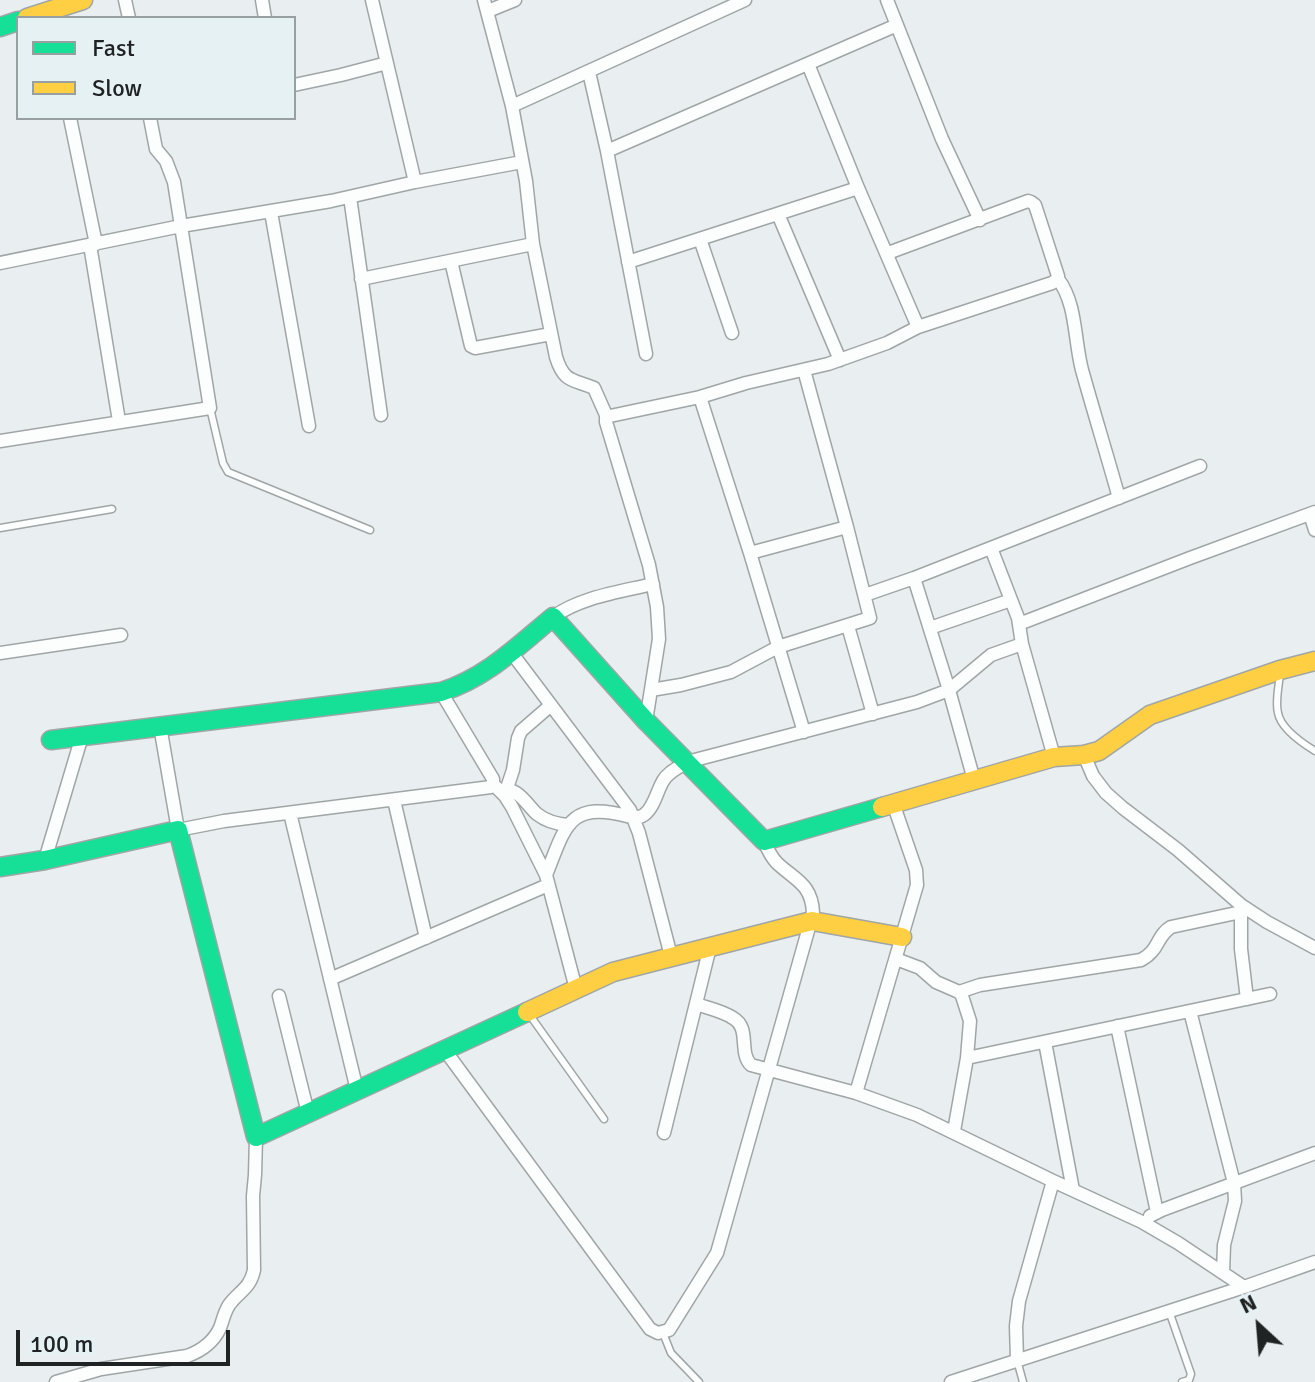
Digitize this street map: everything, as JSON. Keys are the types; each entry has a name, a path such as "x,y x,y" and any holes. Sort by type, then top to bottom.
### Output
{"street":[{"path":"48,15 83,0"},
{"path":"372,0 415,182"},
{"path":"515,0 486,5 512,106 533,244 551,334 561,373 568,379 594,388 606,415 653,584 659,639 646,721"},
{"path":"512,106 745,0"},
{"path":"887,0 942,139 980,220"},
{"path":"607,151 897,25"},
{"path":"296,85 387,63"},
{"path":"808,64 918,327"},
{"path":"589,72 646,354"},
{"path":"70,120 93,244 119,421"},
{"path":"0,441 210,408 174,182 166,161 156,149 150,120"},
{"path":"0,263 522,162"},
{"path":"628,262 858,188"},
{"path":"350,197 381,415"},
{"path":"888,253 1028,201 1035,205 1058,279 1072,309 1081,367 1119,498"},
{"path":"271,212 309,426"},
{"path":"778,214 840,360"},
{"path":"700,239 732,333"},
{"path":"361,279 533,244"},
{"path":"451,261 471,346 475,348 551,334"},
{"path":"606,415 700,397 840,360 887,343 918,327 1058,279"},
{"path":"651,690 731,672 778,647 870,618 804,370"},
{"path":"700,397 804,732"},
{"path":"865,595 1200,466"},
{"path":"1019,624 1313,513 1315,530"},
{"path":"750,553 847,527"},
{"path":"991,548 1019,624 1054,757"},
{"path":"914,578 974,780"},
{"path":"51,740 441,692 482,675 563,610 581,602 653,584"},
{"path":"930,628 1011,600"},
{"path":"444,1049 650,1329 658,1333 669,1330 717,1253 812,921 813,904 808,889 801,881 777,863 764,841 646,721 553,617"},
{"path":"848,626 873,714"},
{"path":"0,653 121,635"},
{"path":"330,979 426,938 547,880 558,844 568,825 579,815 611,811 634,817 644,815 667,776 687,762 917,702 949,690 991,655 1022,644"},
{"path":"511,652 623,798 634,817 671,956"},
{"path":"764,841 1054,757 1084,755 1108,746 1150,715 1315,661"},
{"path":"441,692 512,807 547,880 576,989"},
{"path":"500,787 513,770 521,731 551,705"},
{"path":"56,1382 101,1369 187,1356 200,1351 219,1329 227,1307 249,1286 253,1277 256,1137 178,830 160,726"},
{"path":"45,860 82,736"},
{"path":"1084,755 1093,776 1106,793 1178,850 1241,908 1315,948"},
{"path":"0,867 224,821 491,787 518,794 545,819 568,825"},
{"path":"394,800 426,938"},
{"path":"856,1093 917,885 893,803"},
{"path":"290,813 357,1090"},
{"path":"959,992 980,985 1141,960 1155,950 1167,929 1241,908"},
{"path":"1241,908 1241,949 1247,999"},
{"path":"256,1137 613,972 812,921 902,937"},
{"path":"664,1133 710,947"},
{"path":"896,959 920,968 936,982 959,992 968,1011 967,1058 954,1131"},
{"path":"967,1058 1270,994"},
{"path":"279,996 308,1113"},
{"path":"696,1004 736,1020 743,1030 748,1063 856,1093 954,1131 1142,1222 1244,1287"},
{"path":"1190,1011 1234,1183 1235,1201 1224,1245 1223,1273"},
{"path":"1117,1026 1157,1212"},
{"path":"1045,1042 1073,1190"},
{"path":"1142,1222 1157,1212 1315,1153"},
{"path":"1017,1360 1019,1301 1053,1181"},
{"path":"951,1382 1315,1262"}],"lane":[{"path":"210,408 228,472 370,530"},
{"path":"0,528 112,509"},
{"path":"1280,670 1278,716 1287,729 1315,751"},
{"path":"527,1011 604,1119"},
{"path":"1169,1311 1191,1374 1189,1380 1182,1382"},
{"path":"663,1333 671,1353 699,1382"},
{"path":"1017,1360 1023,1382"}],"traffic: fast":[{"path":"0,27 16,22"},
{"path":"51,740 441,692 487,670 553,617 646,721 764,841 882,807"},
{"path":"0,867 178,830 256,1137 527,1012"}],"traffic: slow":[{"path":"33,16 83,0"},
{"path":"882,807 1054,757 1099,751 1150,715 1315,661"},
{"path":"527,1012 613,972 812,921 902,937"}]}
